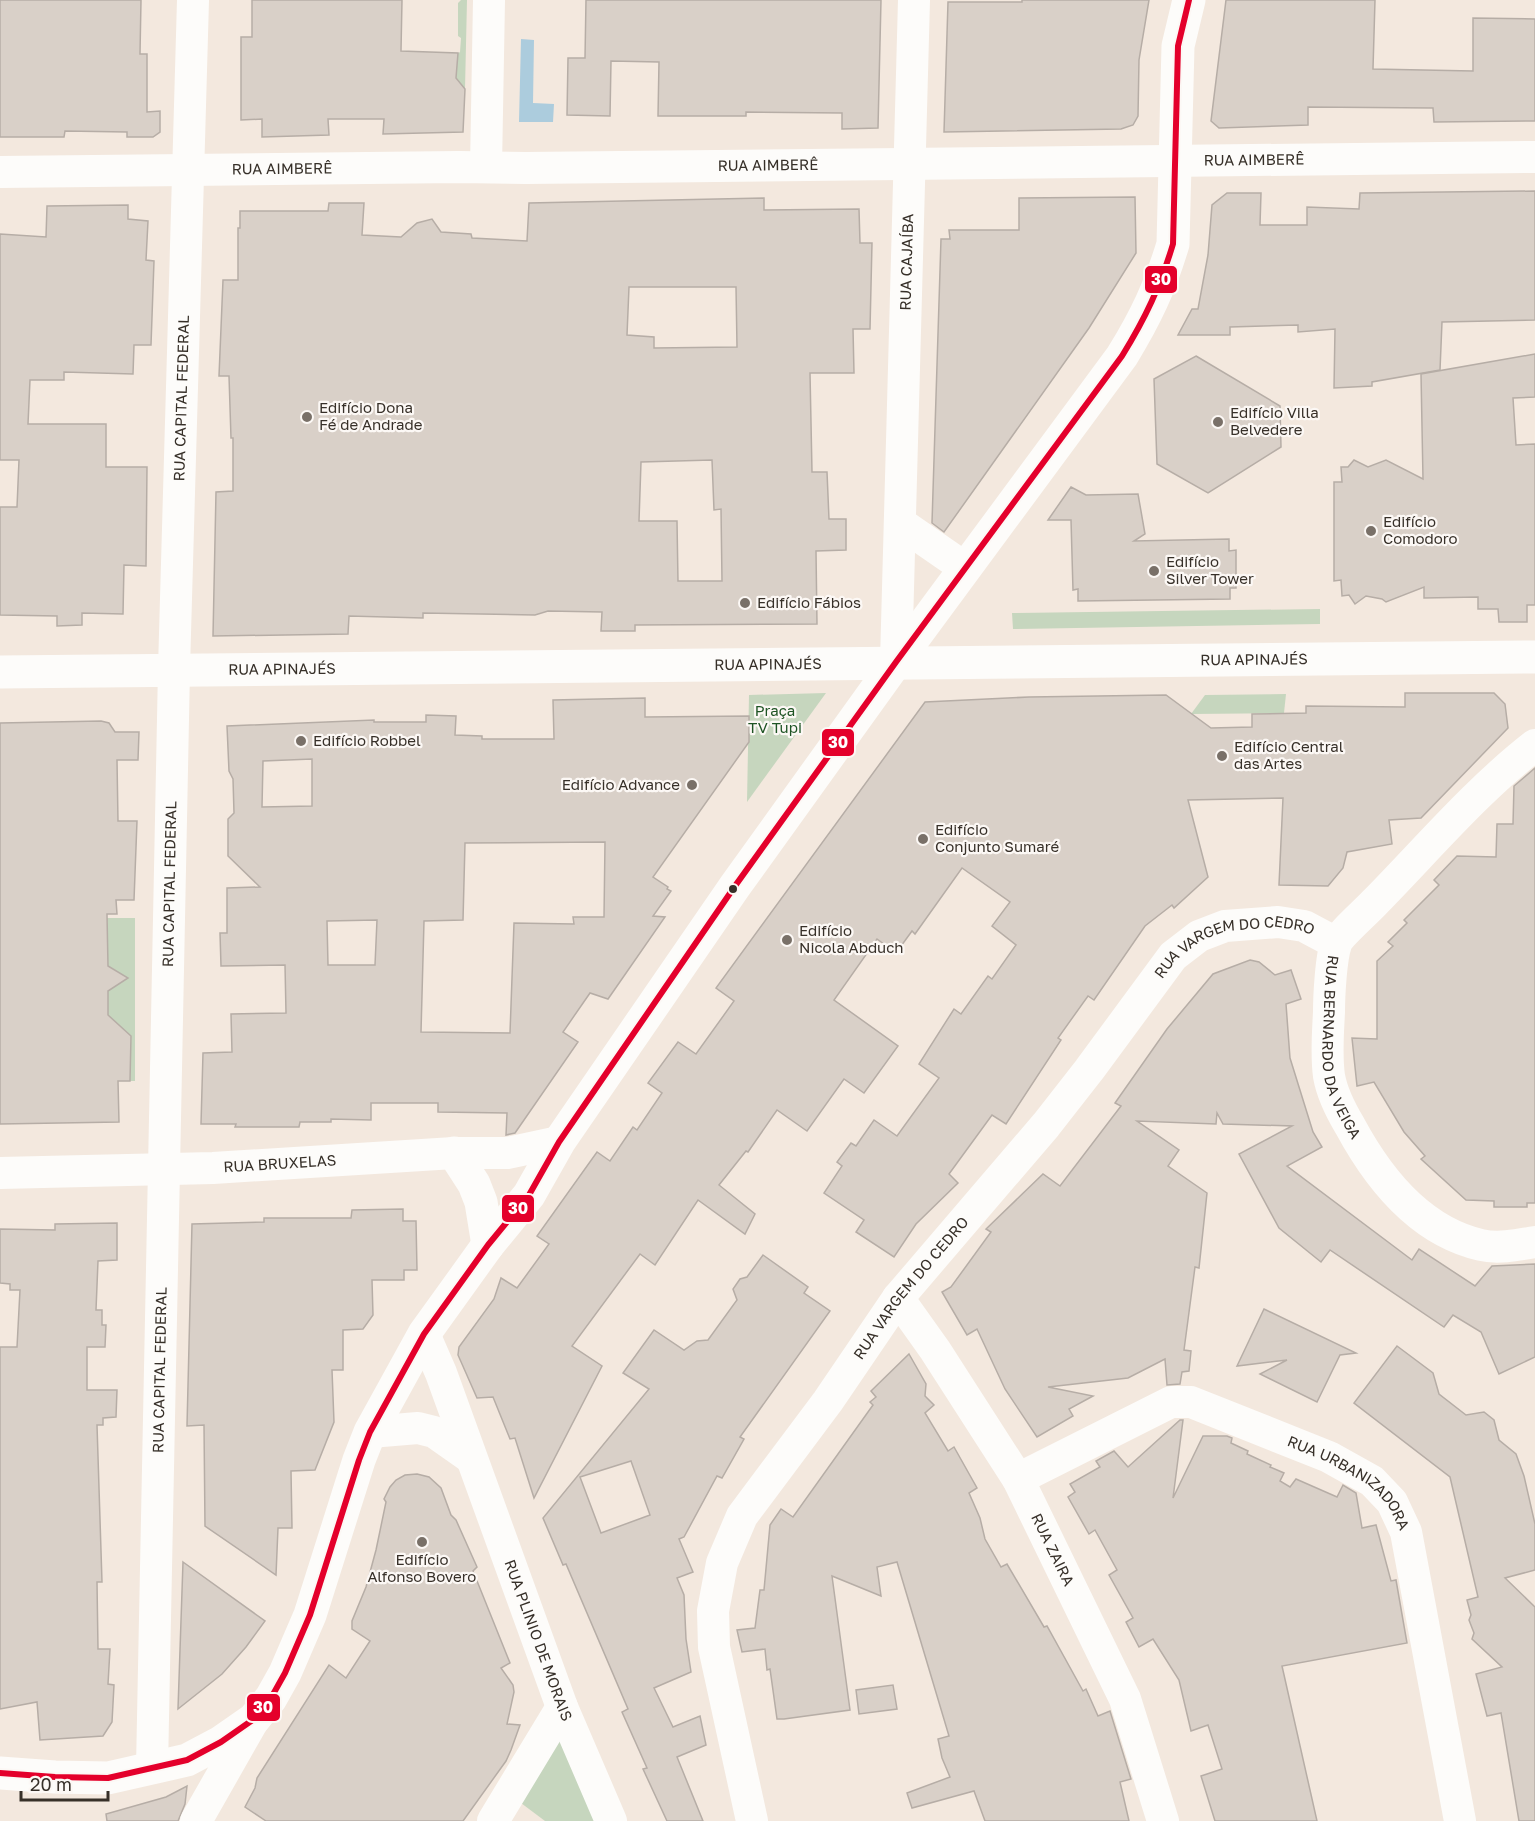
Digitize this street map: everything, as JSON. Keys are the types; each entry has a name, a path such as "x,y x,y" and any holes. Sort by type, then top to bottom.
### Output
{"main road":[{"path":"0,1773 108,1778 187,1760 221,1742 254,1719 271,1698 285,1673 310,1615 370,1432 424,1334 488,1245 529,1196 559,1142 683,959 896,662 1122,356 1147,315 1164,274 1173,244 1178,46 1189,0"},
{"name":"RUA APINAJÉS","path":"0,672 1535,657"},
{"path":"454,1153 474,1184 481,1202 488,1245"}],"street":[{"name":"RUA CAPITAL FEDERAL","path":"152,1768 174,669 194,0"},
{"path":"486,167 489,0"},
{"name":"RUA CAJAÍBA","path":"896,662 914,0"},
{"name":"RUA AIMBERÊ","path":"0,172 1535,157"},
{"path":"900,523 965,568"},
{"name":"RUA BERNARDO DA VEIGA","path":"1535,745 1501,772 1336,943 1329,996 1329,1076 1344,1115 1383,1180 1407,1204 1428,1220 1459,1238 1483,1245 1535,1242"},
{"name":"RUA VARGEM DO CEDRO","path":"752,1821 714,1647 713,1611 722,1563 742,1516 828,1401 898,1298 1046,1125 1173,956 1199,936 1226,926 1278,922 1304,926 1336,943"},
{"name":"RUA BRUXELAS","path":"0,1173 213,1168 454,1153 507,1153 559,1142"},
{"name":"RUA ZAIRA","path":"898,1298 935,1350 1018,1479 1125,1699 1163,1821"},
{"name":"RUA PLINIO DE MORAIS","path":"424,1334 441,1373 562,1707 611,1821"},
{"name":"RUA URBANIZADORA","path":"1018,1479 1171,1402 1191,1402 1329,1457 1372,1481 1392,1502 1406,1532 1460,1821"},
{"path":"370,1432 418,1428 434,1432 471,1458"},
{"path":"493,1821 562,1707"},
{"path":"196,1821 254,1719"}],"green space":[{"path":"461,0 467,0 465,89 455,83 456,55 460,52 461,38 458,36 458,3"},
{"path":"1320,609 1320,624 1013,629 1012,613"},
{"name":"Praça TV Tupi","path":"826,693 747,802 749,695"},
{"path":"1286,694 1284,713 1191,714 1205,695"},
{"path":"107,918 135,918 135,1081 130,1081 131,1036 101,1009 108,987 123,981 123,975 108,966"},
{"path":"566,1726 603,1821 545,1821 521,1803"}],"water":[{"path":"521,39 534,40 533,103 554,104 553,122 519,122"}],"building":[{"path":"0,0 141,0 140,54 147,54 147,112 160,111 160,132 153,137 127,137 127,132 65,131 64,137 0,137"},
{"path":"252,0 402,0 401,51 458,53 456,78 465,89 463,132 383,134 384,119 328,119 329,135 262,137 262,119 241,120 241,37 252,37"},
{"path":"586,0 881,0 878,128 842,129 842,113 746,112 746,116 658,116 659,62 611,61 610,116 567,115 568,58 585,58"},
{"path":"1022,0 1149,0 1139,60 1138,116 1133,125 1121,129 944,132 948,2 1022,2"},
{"path":"1226,0 1375,0 1373,69 1473,71 1473,18 1535,19 1535,121 1434,122 1433,108 1308,107 1308,125 1219,128 1211,121"},
{"path":"1535,191 1535,320 1442,322 1440,370 1372,382 1372,386 1334,388 1335,329 1298,332 1298,325 1230,327 1230,335 1178,335 1192,309 1198,309 1208,255 1212,205 1227,193 1261,193 1260,225 1307,225 1307,207 1359,209 1360,193"},
{"path":"1135,197 1136,253 1089,328 944,532 932,523 941,239 950,239 949,230 1019,230 1019,198"},
{"path":"764,198 764,210 859,209 860,243 872,243 870,329 853,329 854,373 810,373 812,472 827,472 829,519 846,519 846,550 816,551 817,624 635,625 635,631 601,631 602,612 548,611 535,615 423,613 423,618 349,616 348,634 213,636 216,492 233,491 233,438 231,438 229,376 219,376 223,280 238,280 240,211 328,211 329,203 364,203 362,235 401,237 417,223 432,219 441,232 471,234 472,238 527,241 529,203","holes":["629,287 736,287 737,347 654,348 654,337 627,335","712,460 714,510 721,509 722,581 678,581 677,521 639,521 641,462"]},
{"path":"128,205 128,219 148,221 146,260 154,261 151,345 134,345 133,374 64,372 64,380 30,380 28,424 106,424 106,467 147,467 146,566 124,565 123,614 82,613 82,625 57,626 57,616 0,615 0,507 17,507 19,460 0,460 0,234 46,237 47,206"},
{"path":"1535,354 1535,397 1513,398 1516,445 1535,444 1535,605 1527,605 1527,622 1499,622 1498,609 1478,609 1478,597 1424,598 1424,587 1386,602 1366,596 1355,604 1349,595 1342,596 1341,580 1334,581 1334,482 1342,482 1341,467 1348,467 1354,460 1368,467 1386,460 1423,479 1421,374"},
{"name":"Edifício Villa Belvedere","path":"1196,356 1280,406 1281,447 1208,493 1157,464 1154,379"},
{"name":"Edifício Silver Tower","path":"1071,487 1086,495 1138,494 1145,534 1134,541 1229,539 1229,551 1236,550 1236,588 1230,588 1230,599 1078,601 1078,589 1073,590 1071,520 1048,520"},
{"path":"1405,693 1494,693 1505,704 1508,728 1421,818 1389,820 1392,844 1347,852 1343,868 1328,886 1279,885 1283,798 1188,800 1208,877 1174,908 1172,905 1145,926 1094,1000 1088,996 1058,1038 1061,1040 1006,1124 992,1115 949,1174 958,1183 916,1224 894,1257 856,1232 864,1220 824,1193 842,1166 837,1162 851,1143 856,1146 874,1120 897,1136 939,1078 919,1064 954,1009 961,1014 988,976 992,979 1016,945 992,926 1010,902 962,868 915,934 912,931 896,953 877,939 834,1000 898,1046 864,1093 844,1079 807,1131 777,1110 748,1152 746,1151 719,1185 755,1214 745,1234 698,1200 655,1265 640,1254 572,1346 602,1366 534,1498 515,1438 510,1439 493,1397 477,1398 458,1355 459,1347 494,1299 501,1278 517,1288 549,1244 537,1236 597,1152 610,1161 633,1127 637,1130 662,1093 648,1083 678,1042 696,1054 734,1001 716,988 925,702 1029,697 1166,695 1211,728 1252,727 1252,714 1306,713 1306,706 1405,707"},
{"path":"645,698 645,717 749,716 749,742 653,877 671,891 653,916 665,917 608,999 590,993 563,1032 578,1042 515,1133 506,1135 507,1113 438,1112 438,1103 371,1103 371,1120 331,1119 331,1122 300,1122 299,1127 235,1127 236,1124 201,1124 203,1053 232,1052 231,1014 286,1013 285,965 221,966 220,933 227,933 227,888 260,887 228,856 228,819 234,813 227,726 374,720 374,722 426,722 426,715 456,716 455,735 482,736 482,739 554,739 553,700","holes":["312,759 312,806 262,807 263,761","605,842 604,917 573,917 574,924 514,923 510,1033 421,1032 424,921 463,920 465,843","377,920 375,965 328,965 327,921"]},
{"path":"101,721 109,723 115,732 139,732 138,760 117,760 118,821 137,821 134,900 116,900 117,914 107,914 108,966 128,978 108,991 108,1015 131,1036 130,1081 118,1081 119,1122 0,1124 0,723"},
{"path":"1535,768 1535,1203 1527,1203 1527,1207 1494,1207 1494,1201 1466,1200 1421,1159 1425,1156 1404,1132 1374,1082 1357,1086 1352,1038 1377,1039 1377,961 1393,946 1388,942 1407,923 1404,920 1439,885 1434,880 1457,856 1496,857 1497,824 1513,824 1514,786"},
{"path":"1250,960 1259,962 1275,975 1291,970 1301,999 1286,1004 1290,1058 1313,1132 1322,1147 1287,1166 1412,1260 1419,1249 1475,1286 1492,1266 1535,1264 1535,1357 1499,1374 1481,1332 1453,1315 1444,1327 1330,1250 1321,1262 1279,1228 1239,1154 1292,1126 1223,1124 1217,1113 1216,1124 1137,1121 1179,1150 1168,1166 1207,1193 1199,1268 1195,1267 1184,1350 1191,1351 1189,1371 1182,1372 1180,1384 1167,1385 1165,1359 1128,1378 1048,1387 1093,1396 1069,1409 1073,1416 1037,1437 1005,1389 977,1329 967,1335 942,1292 951,1287 991,1232 986,1229 1043,1174 1060,1186 1121,1106 1115,1103 1167,1029 1213,974"},
{"path":"403,1209 403,1221 416,1221 417,1270 404,1270 404,1280 372,1280 373,1315 363,1329 343,1330 343,1370 332,1370 334,1422 315,1470 291,1471 292,1528 278,1528 276,1575 205,1526 204,1425 187,1426 192,1224 264,1222 264,1218 351,1218 352,1210"},
{"path":"117,1223 117,1260 98,1261 96,1310 102,1310 102,1325 106,1325 105,1347 87,1347 87,1390 117,1390 116,1417 103,1418 103,1425 97,1425 102,1582 97,1582 98,1649 110,1649 108,1684 114,1685 112,1722 103,1736 40,1740 37,1702 0,1709 0,1347 17,1347 20,1290 10,1290 10,1284 0,1283 0,1229 55,1230 55,1224"},
{"path":"763,1255 808,1287 804,1293 830,1311 740,1437 744,1439 722,1478 717,1476 684,1537 679,1539 693,1572 677,1578 684,1595 686,1639 691,1672 654,1688 673,1727 700,1716 706,1745 677,1757 703,1821 667,1821 643,1769 647,1768 622,1712 628,1709 566,1564 563,1565 543,1518 649,1389 623,1373 654,1330 684,1350 697,1341 708,1340 737,1300 733,1289 740,1279 747,1277","holes":["631,1461 650,1515 601,1533 580,1477"]},
{"path":"1264,1309 1356,1353 1340,1355 1317,1402 1260,1374 1287,1360 1237,1366"},
{"path":"1397,1346 1433,1373 1439,1394 1466,1415 1484,1412 1494,1420 1499,1440 1516,1454 1524,1476 1535,1524 1535,1570 1505,1578 1535,1607 1535,1821 1519,1821 1501,1713 1487,1716 1476,1674 1502,1667 1472,1639 1474,1633 1469,1620 1471,1615 1467,1600 1478,1597 1450,1477 1354,1403"},
{"path":"909,1354 926,1384 925,1396 934,1405 925,1413 948,1451 954,1447 977,1488 969,1493 980,1518 985,1539 1001,1567 1007,1564 1044,1627 1047,1626 1083,1691 1086,1689 1098,1716 1110,1711 1131,1779 1120,1782 1129,1821 985,1821 974,1791 912,1808 907,1793 950,1777 942,1758 938,1739 949,1736 897,1562 877,1567 881,1596 832,1576 850,1710 777,1719 765,1649 742,1652 737,1630 755,1628 760,1590 764,1590 770,1525 781,1509 793,1517 873,1405 870,1402 876,1397 871,1391"},
{"path":"1180,1420 1183,1420 1173,1498 1203,1436 1227,1436 1232,1438 1231,1443 1248,1451 1247,1454 1284,1473 1280,1481 1290,1487 1296,1479 1337,1497 1343,1485 1356,1493 1362,1528 1376,1525 1391,1581 1396,1580 1407,1643 1282,1666 1317,1821 1215,1821 1201,1776 1222,1769 1208,1725 1191,1731 1179,1680 1153,1639 1139,1647 1126,1622 1133,1618 1109,1575 1117,1570 1095,1530 1089,1534 1068,1497 1075,1492 1070,1484 1100,1467 1096,1461 1114,1451 1128,1467"},
{"path":"417,1474 429,1477 441,1488 451,1515 456,1520 477,1567 473,1571 510,1663 501,1668 513,1685 514,1692 507,1724 520,1725 511,1750 506,1761 463,1821 266,1821 245,1807 255,1788 257,1778 329,1665 346,1678 370,1641 352,1629 352,1621 366,1587 376,1550 386,1502 384,1499 396,1480 405,1475"},
{"path":"183,1562 265,1621 222,1674 178,1709"},
{"path":"893,1685 897,1709 859,1714 856,1690"},
{"path":"187,1786 185,1804 178,1821 107,1821 106,1814 166,1797"}],"transit line":[{"name":"30","path":"0,1773 108,1778 187,1760 221,1742 254,1719 271,1698 285,1673 310,1615 370,1432 424,1334 488,1245 529,1195 559,1142 735,886 896,662 1122,356 1138,328 1152,302 1173,244 1178,46 1189,0"}],"place":[{"name":"Edifício Dona Fé de Andrade","path":"307,417"},
{"name":"Edifício Villa Belvedere","path":"1218,422"},
{"name":"Edifício Comodoro","path":"1371,531"},
{"name":"Edifício Silver Tower","path":"1154,571"},
{"name":"Edifício Fábios","path":"745,603"},
{"name":"Edifício Robbel","path":"301,741"},
{"name":"Edifício Central das Artes","path":"1222,756"},
{"name":"Edifício Advance","path":"692,785"},
{"name":"Edifício Conjunto Sumaré","path":"923,839"},
{"name":"Edifício Nicola Abduch","path":"787,940"},
{"name":"Edifício Alfonso Bovero","path":"422,1542"}]}
